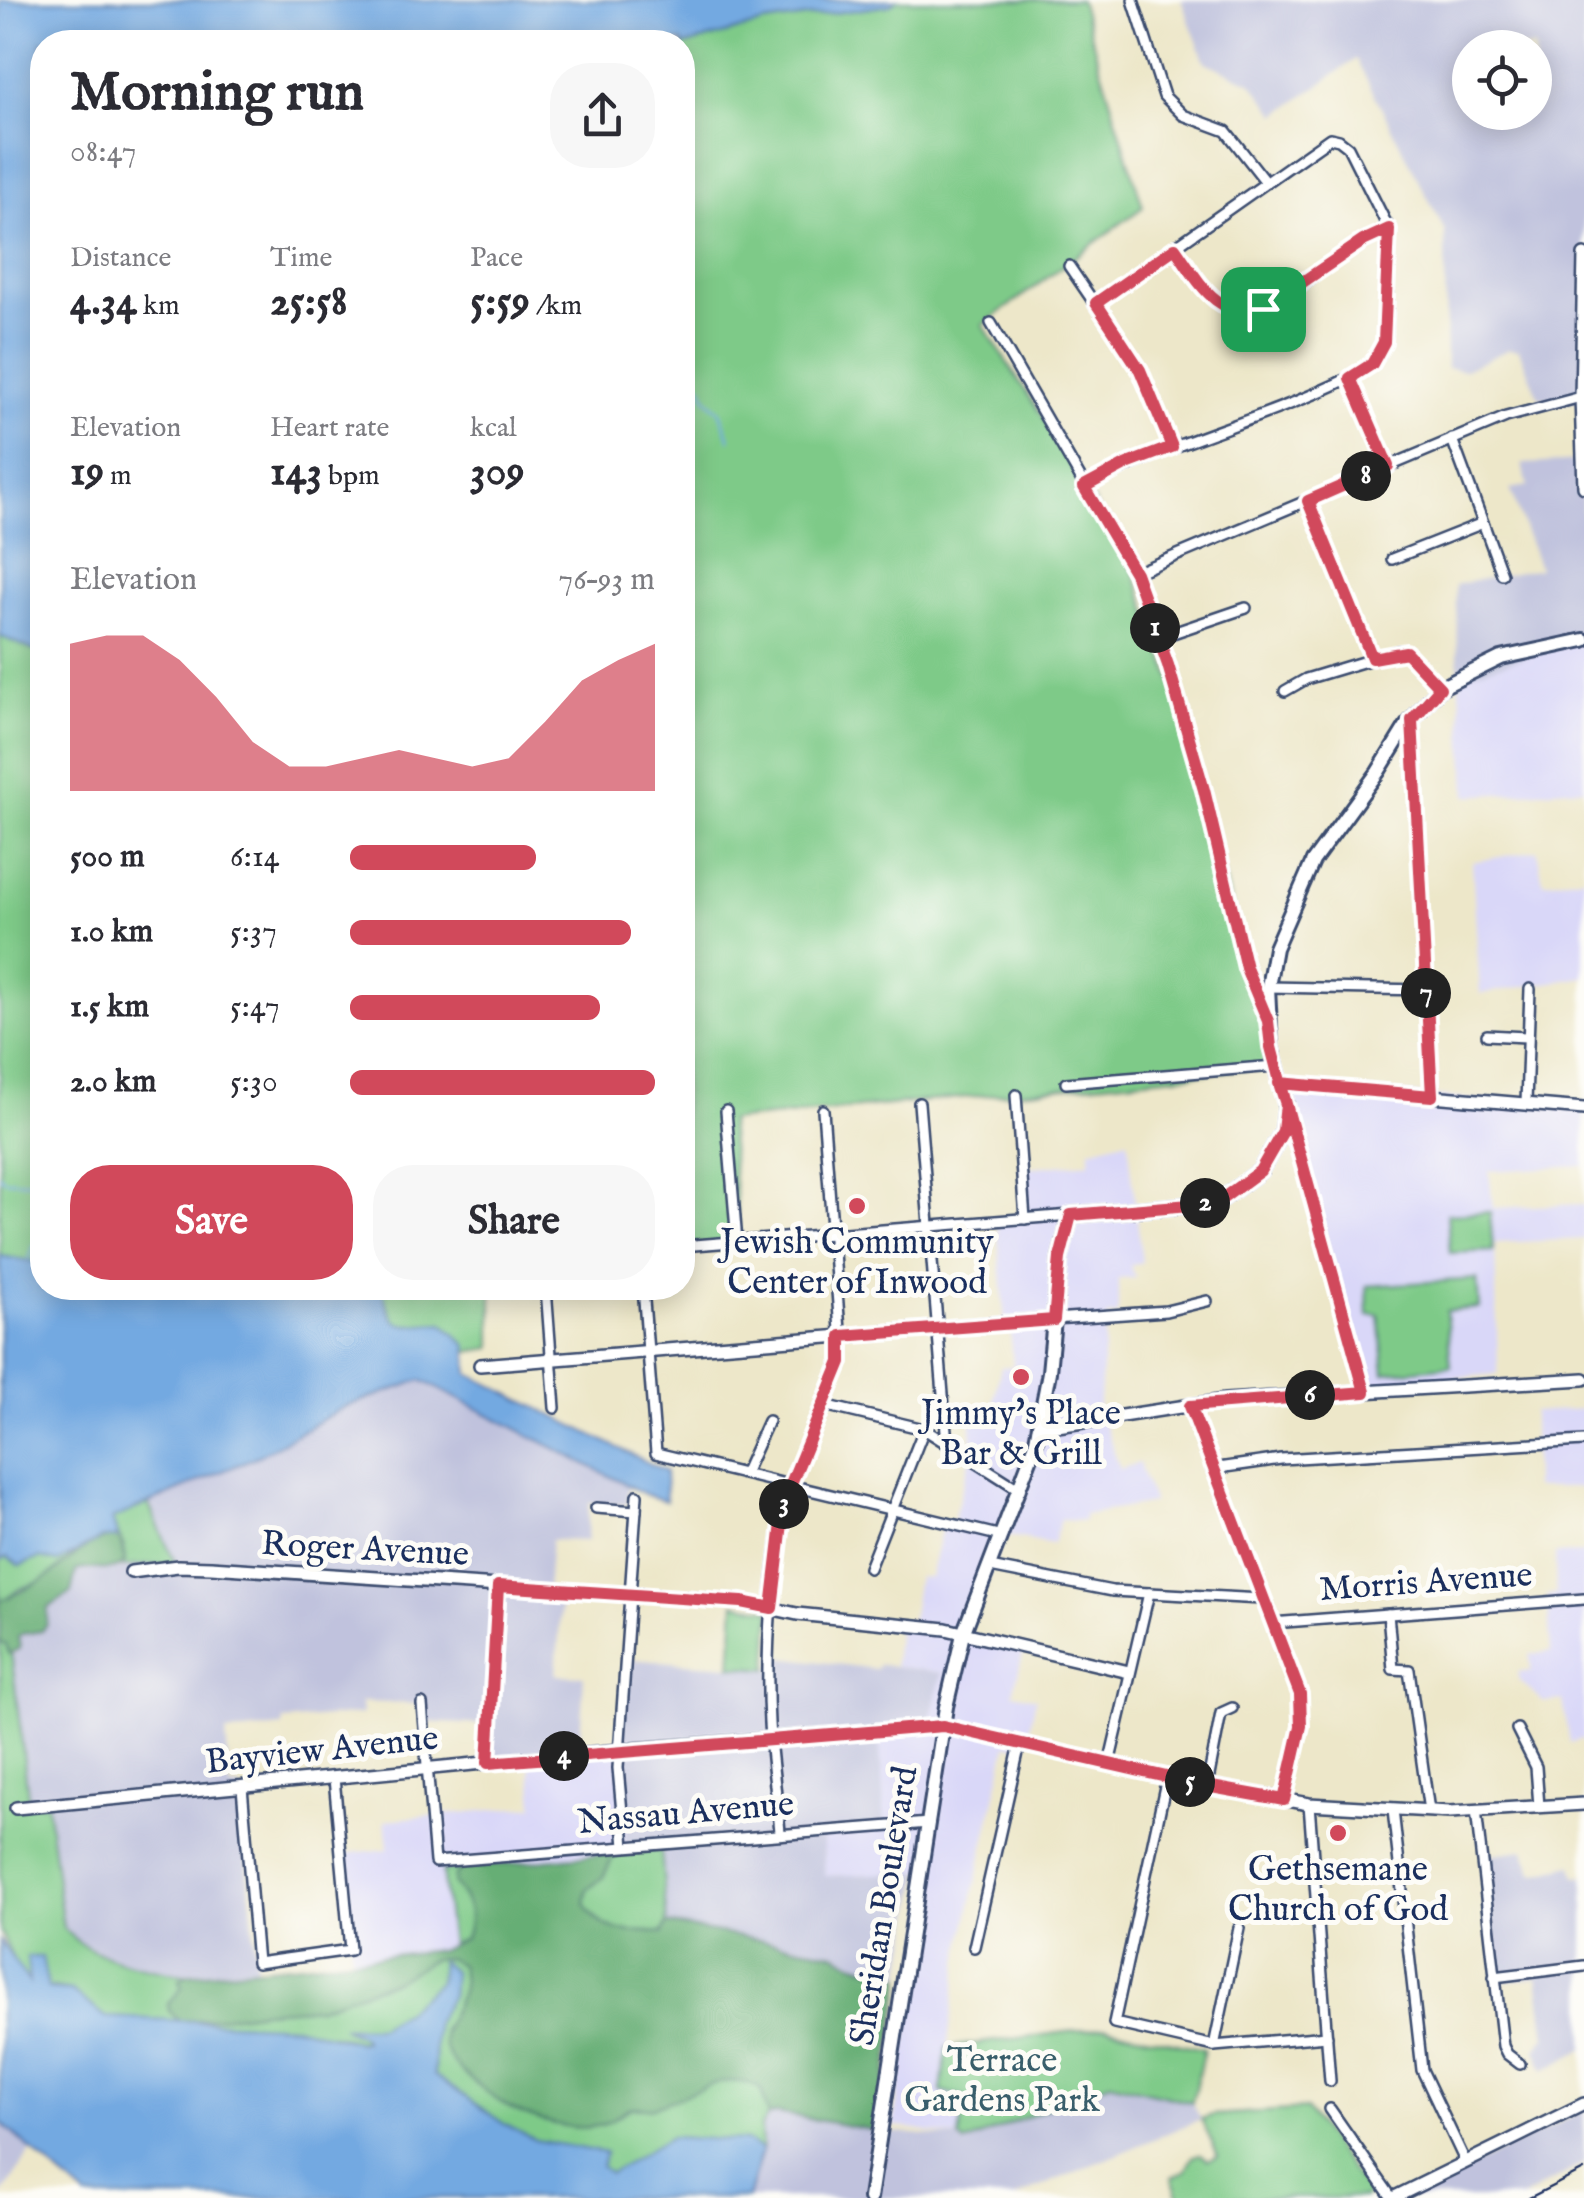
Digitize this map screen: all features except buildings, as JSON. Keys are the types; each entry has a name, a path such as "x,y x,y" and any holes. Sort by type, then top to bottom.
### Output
{"main road":[{"path":"1071,1215 1202,1204 1222,1199 1260,1171 1283,1131 1286,1104 1268,1021 1268,987 1275,948 1313,860 1412,720 1440,688 1501,658 1584,640"},
{"name":"Sheridan Boulevard","path":"870,2198 943,1726 963,1634 1020,1490 1038,1430 1060,1258 1071,1215"}],"street":[{"path":"1133,0 1164,96 1183,115 1226,131 1266,182"},
{"path":"1084,487 1127,464 1224,430 1350,378 1372,364 1384,342 1389,229 1348,147 1339,140 1325,140 1096,303"},
{"path":"1175,248 1214,300 1231,310 1252,312 1277,302 1363,241 1389,229"},
{"path":"1584,256 1580,397 1584,487"},
{"path":"1070,266 1140,370 1172,447"},
{"path":"990,323 1135,573 1204,790 1246,968 1268,1021"},
{"path":"1350,378 1388,466"},
{"path":"1135,573 1506,417 1580,397"},
{"path":"1452,439 1502,574"},
{"path":"1308,501 1372,658"},
{"path":"1392,559 1483,523"},
{"path":"1158,638 1246,608"},
{"path":"1285,691 1306,679 1372,658 1406,652 1440,688"},
{"path":"1412,720 1432,1096"},
{"path":"1268,987 1426,990"},
{"path":"1526,1103 1530,989"},
{"path":"1487,1035 1526,1037"},
{"path":"1066,1083 1275,1066"},
{"path":"1279,1083 1584,1109"},
{"path":"1016,1095 1025,1219"},
{"path":"919,1103 947,1443"},
{"path":"1286,1104 1365,1392"},
{"path":"780,1832 772,1738 772,1608 781,1519 841,1362 823,1110"},
{"path":"726,1111 737,1242"},
{"path":"695,1245 1071,1215"},
{"path":"547,1300 556,1408"},
{"path":"645,1300 656,1453 1002,1536"},
{"path":"480,1364 1166,1311 1207,1301"},
{"path":"1038,1430 1190,1406 1584,1379"},
{"path":"824,1405 924,1429 1020,1490"},
{"path":"1190,1406 1297,1681 1302,1708 1284,1800"},
{"path":"744,1474 768,1421"},
{"path":"869,1568 924,1429"},
{"path":"1212,1468 1281,1459 1584,1441"},
{"path":"625,1846 618,1768 638,1495"},
{"path":"596,1508 636,1511"},
{"name":"Roger Avenue","path":"130,1572 178,1566 211,1567 742,1602 963,1634 1129,1672"},
{"path":"990,1568 1084,1588 1262,1599"},
{"path":"488,1763 498,1586"},
{"path":"1108,1764 1148,1593"},
{"name":"Morris Avenue","path":"1272,1623 1584,1599"},
{"path":"1388,1614 1393,1670 1410,1670 1430,1811"},
{"path":"422,1704 426,1769"},
{"path":"1206,1786 1222,1712 1232,1708"},
{"name":"Bayview Avenue","path":"16,1808 621,1750 943,1726 1206,1786 1310,1804 1430,1811 1584,1804"},
{"path":"1517,1729 1536,1767 1539,1806"},
{"path":"974,1947 1020,1744"},
{"name":"Nassau Avenue","path":"426,1769 435,1862 929,1822"},
{"path":"1167,1777 1114,2023 1214,2046 1326,2036"},
{"path":"242,1787 257,1963 350,1950 334,1778"},
{"path":"1310,1804 1330,2081"},
{"path":"1393,1810 1426,2083 1465,2162"},
{"path":"1476,1810 1504,2048 1520,2064"},
{"path":"1214,2046 1240,1928"},
{"path":"1494,1977 1584,1966"},
{"path":"1330,2108 1393,2198 1584,2104"}],"shaded area":[{"path":"1181,0 1584,0 1584,423 1579,400 1560,403 1538,397 1519,350 1509,349 1465,370 1446,368 1445,231 1356,59 1277,115 1252,83 1205,62"},
{"path":"1582,461 1584,640 1459,677 1455,585 1539,568 1510,489 1528,486 1522,464"},
{"path":"1584,640 1584,788 1467,796 1459,677 1479,666"},
{"path":"1537,850 1543,882 1584,877 1584,977 1480,994 1472,862"},
{"path":"1279,1083 1584,1109 1584,1166 1489,1171 1493,1208 1584,1204 1584,1239 1495,1243 1498,1374 1369,1385"},
{"path":"1128,1139 1142,1262 1130,1266 1136,1278 1118,1279 1118,1315 1107,1316 1097,1420 1103,1420 1120,1469 1139,1463 1153,1503 1084,1515 1084,1521 1060,1520 1053,1544 1005,1535 965,1636 1024,1650 1013,1693 1036,1698 1025,1748 1007,1745 961,1949 941,2092 965,2096 959,2138 893,2126 932,1872 825,1876 822,1831 879,1732 942,1673 894,1666 898,1627 910,1628 918,1577 930,1578 943,1523 952,1524 973,1459 970,1412 991,1411 1001,1367 1013,1366 1010,1325 1005,1325 997,1222 1027,1219 1023,1168 1090,1162 1090,1149"},
{"path":"422,1380 628,1485 627,1505 589,1503 587,1541 551,1540 547,1589 562,1591 556,1675 584,1676 579,1755 487,1764 490,1725 421,1722 419,1704 361,1702 362,1714 284,1721 283,1727 226,1733 230,1788 240,1787 257,1969 186,1975 149,1970 87,1950 63,1928 47,1803 29,1804 11,1655 16,1652 18,1637 42,1631 47,1624 48,1608 68,1596 73,1588 73,1574 81,1569 110,1570 174,1562 148,1503 260,1455 344,1407"},
{"path":"1584,1409 1584,1488 1534,1488 1533,1412"},
{"path":"1584,1553 1584,1743 1582,1739 1570,1743 1563,1701 1543,1702 1519,1680 1518,1672 1531,1671 1530,1654 1551,1652 1547,1595 1556,1594 1555,1554"},
{"path":"773,1656 942,1673 928,1728 879,1732 885,1828 822,1832 825,1876 920,1872 902,1977 855,1964 835,1953 667,1924 661,1850 627,1852 619,1768 628,1659 772,1669"},
{"path":"622,1751 619,1768 627,1852 443,1871 451,1945 441,1950 352,1960 342,1854 388,1849 385,1820 534,1806 530,1760"},
{"path":"1524,1850 1534,1874 1573,1865 1576,1876 1584,1876 1584,2049 1544,2070 1536,2049 1546,2037 1538,1977 1499,1982 1485,1855"},
{"path":"1110,2082 1192,2102 1201,2119 1014,2198 748,2198 762,2150 761,2126 768,2116 777,2113 878,2131 959,2138 965,2143"},
{"path":"1584,2110 1584,2163 1522,2198 1408,2198"},
{"path":"0,2122 32,2150 0,2198"}],"green space":[{"path":"896,0 1080,0 1143,207 983,325 1063,449 1135,573 1176,692 1250,978 1268,1021 1275,1066 729,1121 739,1242 695,1245 695,43 763,23 889,5"},
{"path":"0,636 30,649 30,1261 0,1256"},
{"path":"1490,1212 1493,1251 1450,1253 1447,1214"},
{"path":"1477,1279 1479,1308 1446,1311 1451,1366 1385,1373 1379,1315 1368,1315 1367,1286"},
{"path":"385,1300 492,1300 492,1348 467,1352 467,1346 443,1323 401,1325 388,1316"},
{"path":"148,1503 175,1563 120,1567 125,1562 124,1547 111,1519"},
{"path":"120,1539 125,1562 114,1568 76,1571 71,1593 48,1608 47,1624 42,1631 22,1634 18,1637 20,1648 9,1654 0,1642 0,1601 44,1579 94,1543"},
{"path":"81,1550 42,1581 19,1589 5,1600 29,1804 47,1803 63,1928 103,1955 186,1975 179,1981 182,1988 168,2004 169,2011 180,2021 106,2017 71,1991 30,1984 0,1931 0,1560 7,1557 20,1565 40,1558 58,1562"},
{"path":"735,1603 771,1609 768,1669 731,1666"},
{"path":"661,1850 667,1924 663,1933 610,1928 593,1916 585,1905 587,1890 603,1877 615,1853"},
{"path":"615,1853 603,1877 587,1890 585,1904 610,1928 663,1933 667,1924 835,1953 855,1964 902,1977 878,2131 777,2113 768,2116 761,2089 732,2081 719,2082 653,2107 630,2108 607,2123 591,2127 560,2125 513,2109 460,2069 446,2051 444,2031 463,1978 460,1965 446,1958 433,1959 399,1979 319,2007 192,2021 180,2021 169,2011 168,2004 182,1988 179,1981 186,1975 441,1950 465,1938 468,1929 468,1909 454,1884 455,1875 464,1868"},
{"path":"464,1868 455,1875 454,1884 466,1903 469,1922 465,1938 451,1945 442,1871"},
{"path":"446,1958 460,1965 463,1983 459,2000 442,2031 602,2125 631,2108 652,2107 714,2081 745,2081 761,2089 768,2116 761,2126 762,2150 746,2141 671,2137 610,2174 600,2166 605,2153 535,2140 504,2124 434,2075 435,2023 451,1995 452,1972 441,1962 439,1982 405,2011 378,2027 343,2027 363,2037 362,2042 333,2035 192,2021 319,2007 433,1959"},
{"name":"Terrace Gardens Park","path":"1106,2027 1204,2049 1192,2102 1110,2082 965,2143 959,2138 965,2096 941,2092 947,2047"},
{"path":"1306,2109 1369,2194 1363,2198 1179,2198 1172,2177 1185,2171 1193,2156 1200,2154 1208,2160 1218,2156 1201,2119"}],"water":[{"path":"0,0 896,0 890,5 764,23 695,43 695,30 30,30 30,649 0,636"},
{"path":"0,1256 30,1261 30,1300 386,1300 390,1313 401,1324 443,1323 467,1346 469,1374 665,1471 666,1501 647,1495 421,1380 344,1407 260,1455 112,1519 118,1538 102,1538 58,1562 40,1558 20,1565 7,1557 0,1560"},
{"path":"0,1941 29,1982 27,1957 42,1957 48,1989 71,1991 106,2017 294,2026 357,2042 364,2041 363,2037 342,2027 378,2027 405,2011 439,1982 441,1961 453,1972 451,1995 435,2023 434,2075 504,2124 535,2140 606,2153 601,2166 610,2174 671,2137 746,2141 762,2150 748,2198 86,2198 0,2122"}],"waterway":[{"path":"695,382 719,410 730,439"},
{"path":"0,1176 5,1180 30,1181"}],"railway":[{"path":"1529,2198 1584,2170"}],"place":[{"name":"Jewish Community Center of Inwood","path":"857,1206"},
{"name":"Jimmy's Place Bar & Grill","path":"1021,1377"},
{"name":"Gethsemane Church of God","path":"1338,1833"}],"route":[{"path":"1263,309 1239,312 1224,307 1206,291 1175,248 1096,303 1140,370 1172,447 1127,464 1084,487 1135,573 1180,702 1246,968 1268,1021 1271,1047 1279,1083 1286,1104 1285,1124 1275,1148 1260,1171 1222,1199 1071,1215 1060,1258 1054,1320 841,1336 841,1362 785,1498 772,1608 742,1602 498,1586 488,1763 943,1726 1284,1800 1301,1726 1297,1681 1190,1406 1226,1400 1365,1392 1286,1104 1279,1083 1432,1096 1412,720 1440,688 1406,652 1372,658 1308,501 1388,466 1350,378 1372,364 1384,342 1389,229 1363,241 1263,309"}]}
